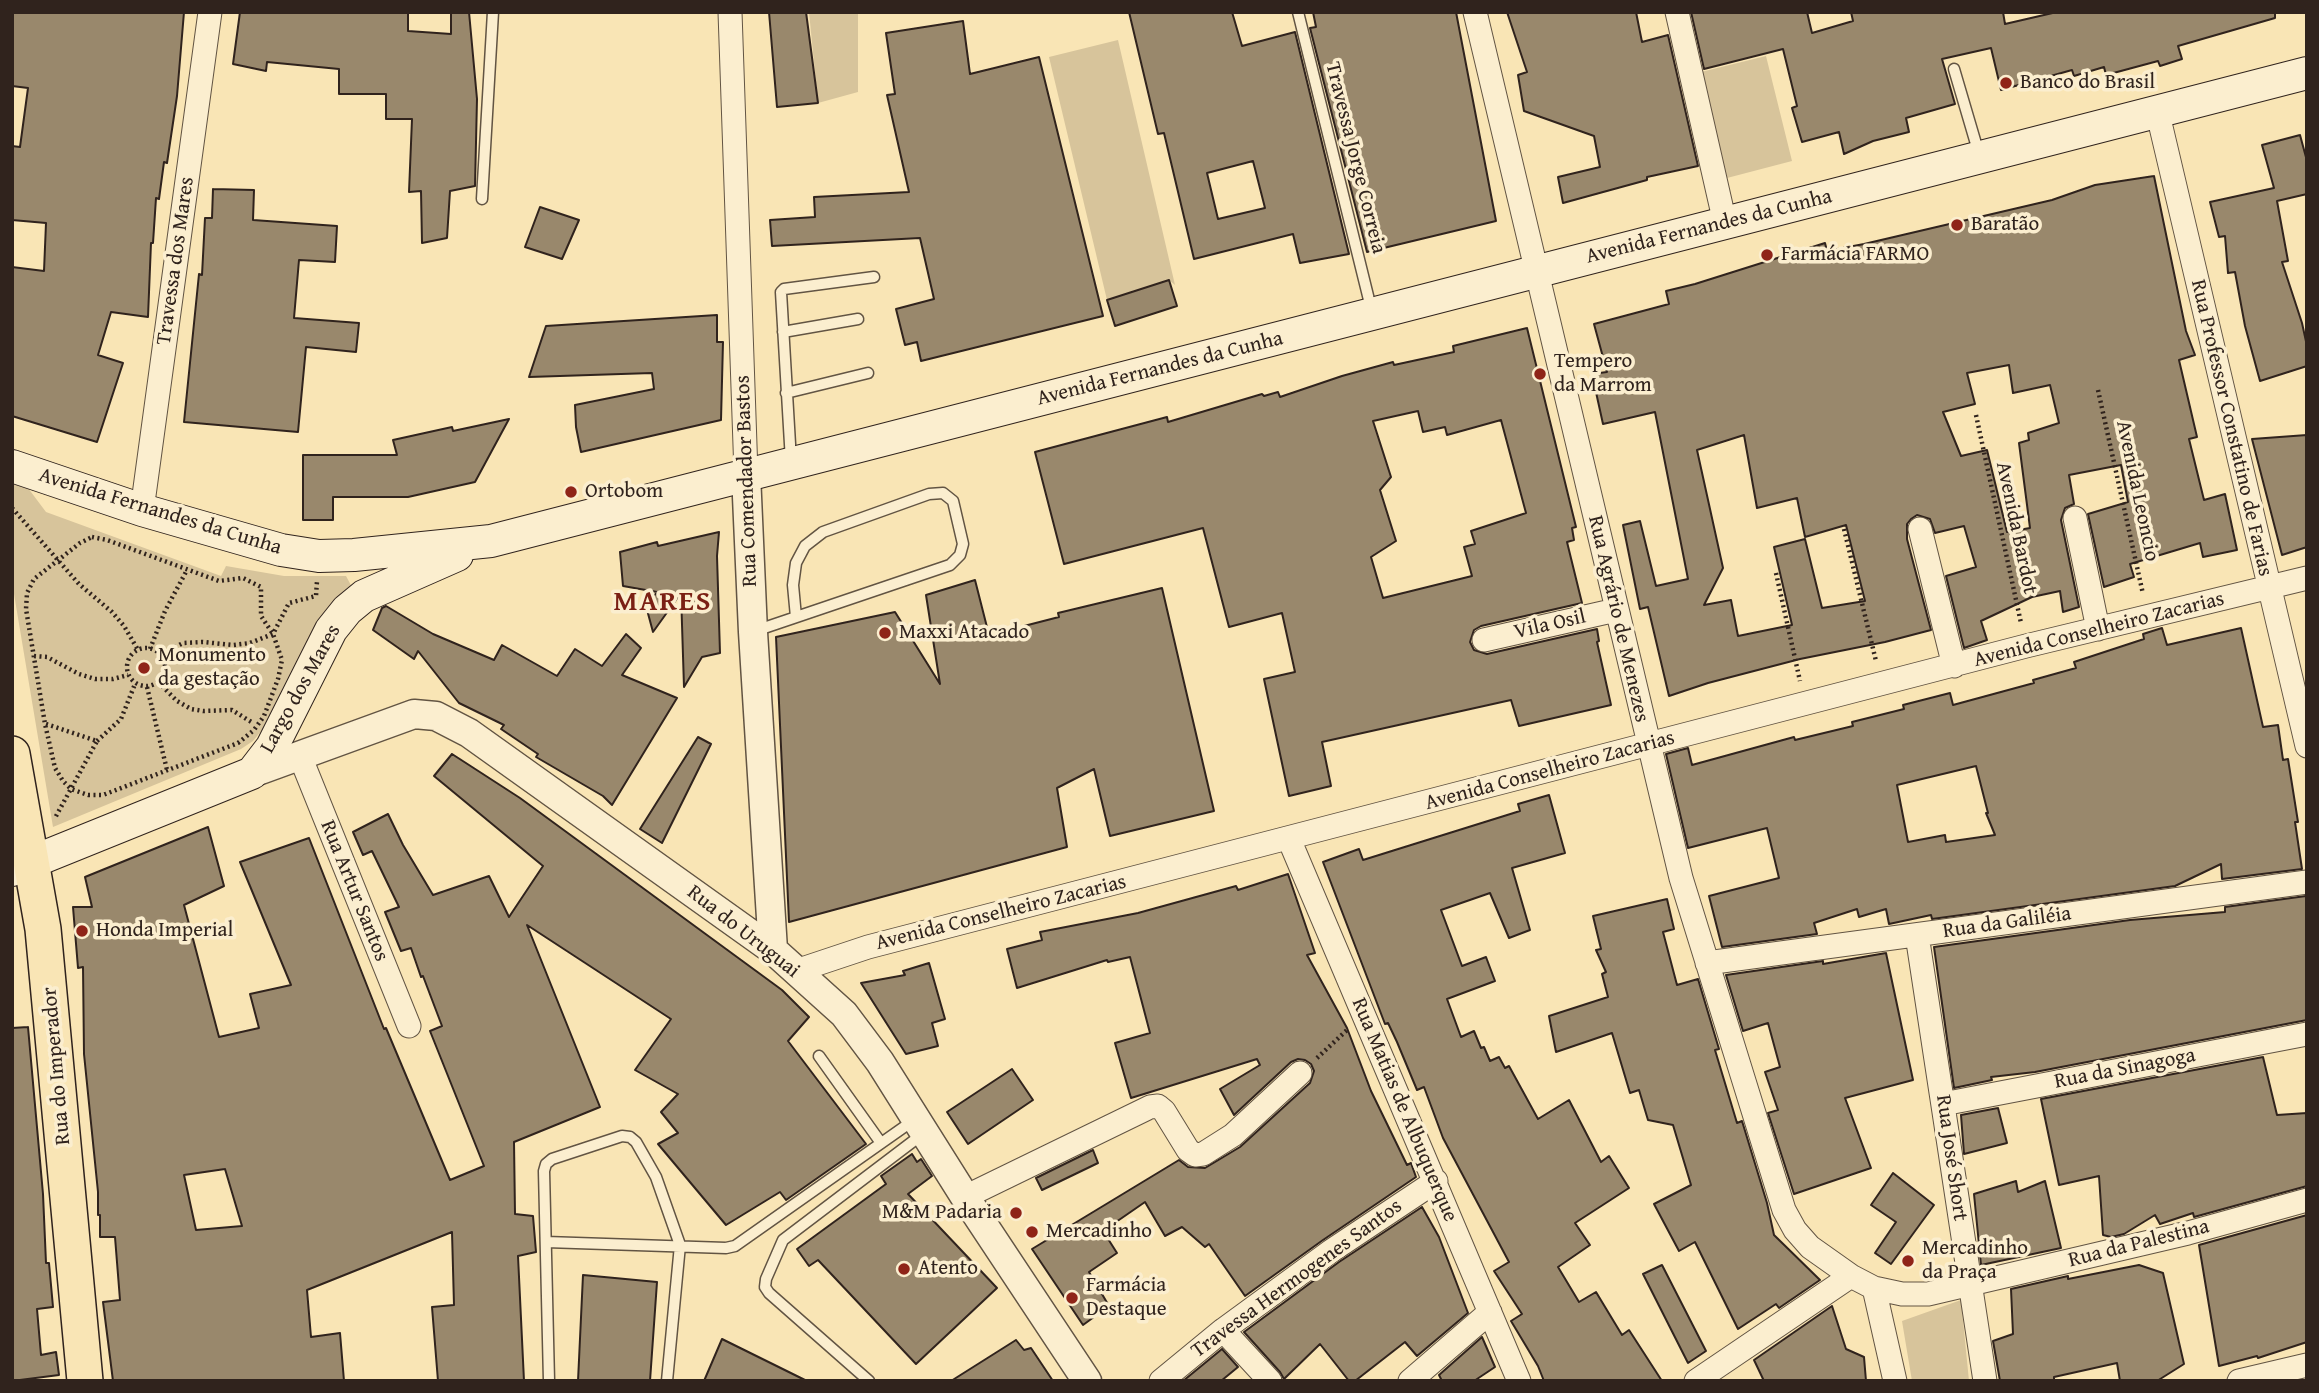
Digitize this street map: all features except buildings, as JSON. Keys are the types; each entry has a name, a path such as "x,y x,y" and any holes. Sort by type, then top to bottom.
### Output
{"main road":[{"name":"Avenida Fernandes da Cunha","path":"12,466 142,510 255,544 318,556 387,553 491,541 2307,72"},
{"name":"Largo dos Mares","path":"22,866 252,773 272,747 331,631 347,610 364,596 491,541"},
{"name":"Rua do Imperador","path":"12,754 22,866 46,950 85,1381"}],"street":[{"name":"Travessa dos Mares","path":"142,510 210,12"},
{"name":"Rua Comendador Bastos","path":"730,12 753,632 773,950"},
{"name":"Rua Agrário de Menezes","path":"1475,12 1681,878 1784,1210 1795,1230 1811,1247 1851,1276 1874,1288 1902,1294 1927,1294 1970,1286"},
{"path":"1677,12 1726,223"},
{"name":"Rua Professor Constatino de Farias","path":"2157,110 2307,746"},
{"path":"2075,518 2098,629"},
{"path":"1920,529 1954,666"},
{"name":"Avenida Conselheiro Zacarias","path":"796,971 868,947 2026,646 2307,578"},
{"name":"Vila Osil","path":"1484,640 1616,610"},
{"name":"Rua do Uruguai","path":"252,773 414,714 436,716 469,733 773,950 844,1014 880,1062 965,1197 1087,1381"},
{"name":"Rua Artur Santos","path":"300,757 409,1026"},
{"name":"Rua Matias de Albuquerque","path":"1289,839 1519,1381"},
{"name":"Rua da Galiléia","path":"1707,963 2307,882"},
{"name":"Rua José Short","path":"1917,936 1985,1381"},
{"name":"Rua da Sinagoga","path":"1943,1104 2307,1034"},
{"path":"965,1197 1150,1107 1158,1106 1164,1111 1188,1150 1195,1155 1203,1154 1233,1135 1300,1073"},
{"name":"Travessa Hermogenes Santos","path":"1161,1381 1331,1251 1436,1181"},
{"name":"Rua da Palestina","path":"1970,1286 2188,1233 2307,1200"},
{"path":"1696,1381 1851,1276"},
{"path":"1874,1288 1895,1381"},
{"path":"1410,1381 1490,1312"},
{"path":"1223,1331 1269,1381"},
{"path":"2239,1381 2307,1365"}],"lane":[{"path":"482,199 494,12"},
{"name":"Travessa Jorge Correia","path":"1298,12 1373,314"},
{"path":"1954,69 1980,157"},
{"path":"791,464 780,296 784,289 874,276"},
{"path":"783,332 858,319"},
{"path":"786,393 868,373"},
{"path":"753,632 950,565 960,555 962,544 953,501 943,493 929,494 823,531 805,546 796,563 793,585 796,617"},
{"path":"819,1056 881,1143"},
{"path":"546,1242 726,1248 734,1246 881,1143 920,1125"},
{"path":"869,1381 769,1293 765,1287 766,1279 783,1240 920,1125"},
{"path":"549,1381 546,1164 552,1159 622,1136 630,1137 636,1142 656,1177 680,1245 667,1381"}],"path":[{"name":"Avenida Leoncio","path":"2098,390 2145,599"},
{"name":"Avenida Bardot","path":"1976,415 2026,646"},
{"path":"12,508 87,592 118,619 138,650"},
{"path":"1844,529 1882,685"},
{"path":"92,537 219,580 243,578 261,587 261,616 274,634 282,660 264,716 256,726 238,743 103,795 71,789 55,768 26,609 27,593 34,579 58,559 92,537"},
{"path":"160,655 183,643 233,645 250,643 274,634 289,603 316,596 318,556"},
{"path":"150,649 165,611 187,569"},
{"path":"1776,573 1801,687"},
{"path":"144,647 156,650 164,659 165,671 159,682 148,687 135,684 128,675 127,663 133,652 138,650 144,647"},
{"path":"34,656 47,657 79,674 95,679 113,679 128,675"},
{"path":"159,682 177,701 191,709 232,710 256,726"},
{"path":"22,866 71,789 97,741 121,719 135,684"},
{"path":"148,687 167,770"},
{"path":"45,724 97,741"},
{"path":"1300,1073 1363,1016"}],"shaded area":[{"path":"809,12 858,12 858,92 818,103"},
{"path":"1118,40 1175,285 1169,280 1107,300 1049,57"},
{"path":"1766,56 1792,161 1727,178 1701,72"},
{"path":"12,483 25,484 46,512 221,576 226,566 284,576 346,576 354,591 271,719 253,741 241,749 53,827 12,582"},
{"path":"1961,1300 1969,1381 1912,1381 1902,1321"}],"place":[{"name":"Banco do Brasil","path":"2006,83"},
{"name":"Baratão","path":"1957,225"},
{"name":"Farmácia FARMO","path":"1767,255"},
{"name":"Tempero da Marrom","path":"1540,374"},
{"name":"Ortobom","path":"571,492"},
{"name":"Maxxi Atacado","path":"885,633"},
{"name":"Monumento da gestação","path":"144,668"},
{"name":"Honda Imperial","path":"82,931"},
{"name":"M&M Padaria","path":"1016,1213"},
{"name":"Mercadinho","path":"1032,1232"},
{"name":"Mercadinho da Praça","path":"1908,1261"},
{"name":"Atento","path":"904,1269"},
{"name":"Farmácia Destaque","path":"1072,1298"}],"district":[{"name":"MARES","path":"663,603"}]}
